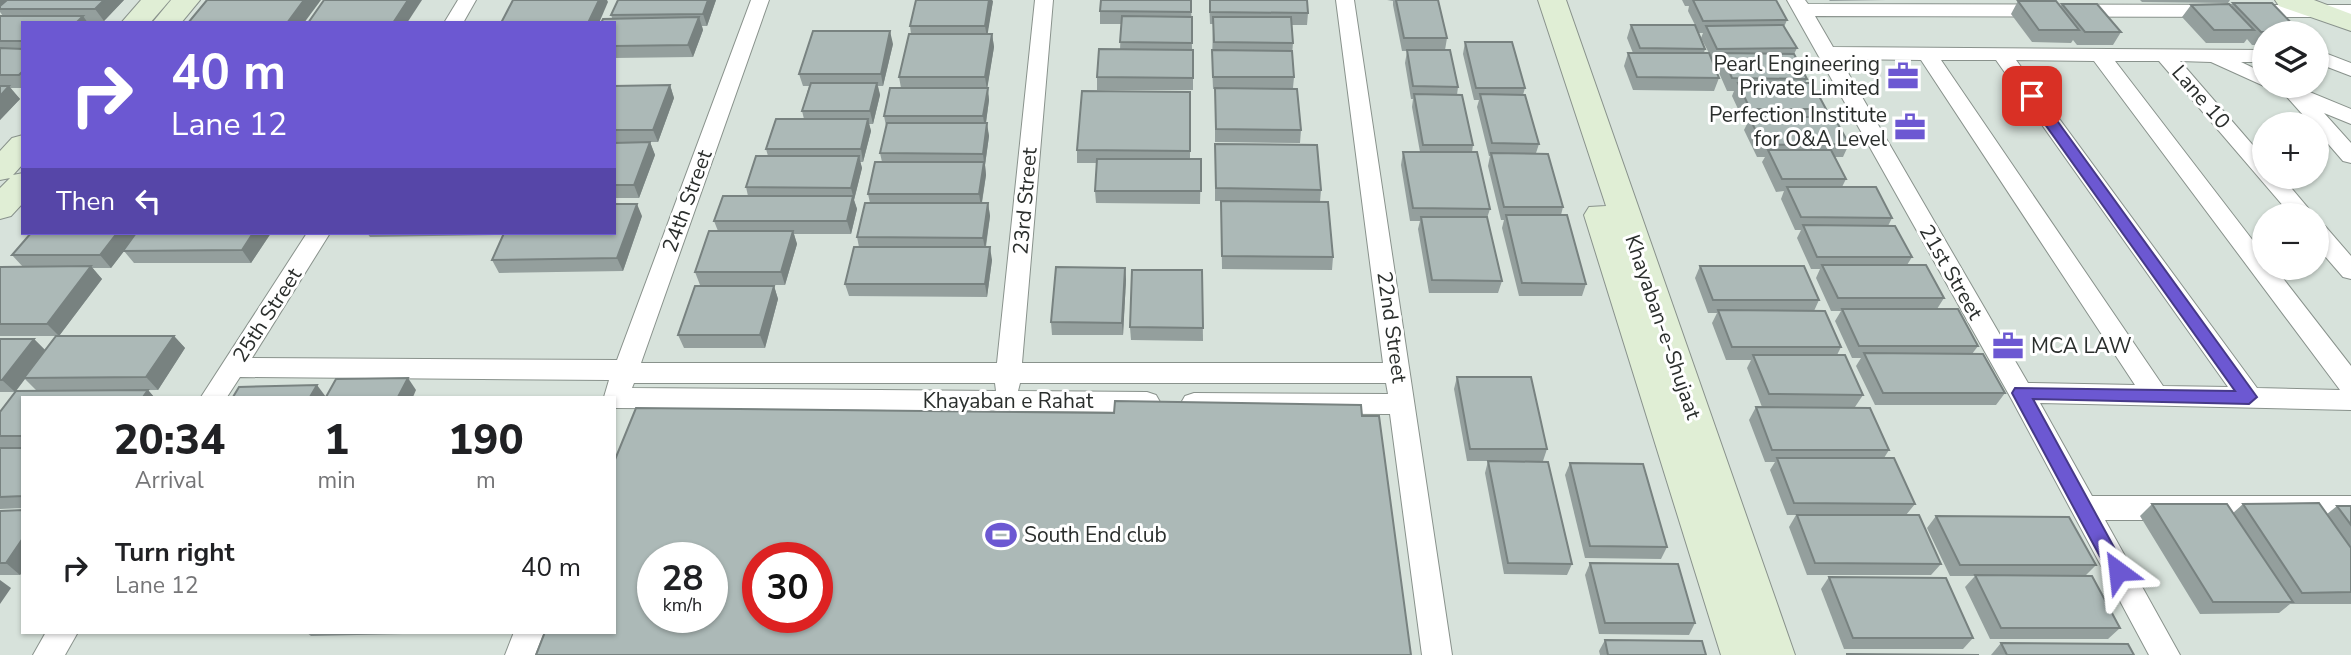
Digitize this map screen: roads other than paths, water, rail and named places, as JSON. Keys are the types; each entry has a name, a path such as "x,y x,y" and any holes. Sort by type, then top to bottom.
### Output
{"main road":[{"path":"137,21 156,0"},
{"path":"168,21 186,0"},
{"name":"Khayaban-e-Shujaat","path":"1531,0 1742,655"},
{"name":"Khayaban-e-Shujaat","path":"1552,0 1774,655"},
{"path":"2290,0 2351,5"},
{"path":"2327,5 2351,23"},
{"path":"0,170 21,147"},
{"path":"0,208 21,185"}],"street":[{"path":"454,21 467,0"},
{"name":"24th Street","path":"616,397 760,0"},
{"name":"23rd Street","path":"1005,401 1044,0"},
{"name":"22nd Street","path":"1345,0 1437,655"},
{"path":"1799,5 2327,5 2351,11"},
{"name":"21st Street","path":"1799,5 2021,393 2165,655"},
{"path":"1826,53 2252,55"},
{"path":"2001,53 2249,397"},
{"path":"1927,54 2155,395"},
{"path":"2099,54 2351,385"},
{"name":"Lane 10","path":"2164,55 2252,157"},
{"path":"2329,56 2351,55"},
{"path":"2211,56 2252,75"},
{"path":"2329,61 2351,70"},
{"path":"2295,98 2351,156"},
{"path":"2306,98 2351,117"},
{"path":"2280,189 2293,203"},
{"name":"25th Street","path":"215,396 318,235"},
{"path":"2329,246 2351,271"},
{"name":"Khayaban e Rahat","path":"233,367 625,372 1399,373"},
{"path":"2021,393 2351,400"},
{"name":"Khayaban e Rahat","path":"616,400 1401,404"},
{"path":"2082,508 2351,508"},
{"path":"48,655 62,634"},
{"path":"520,655 528,634"}],"place":[{"name":"Pearl Engineering Private Limited","path":"1903,76"},
{"name":"Perfection Institute for O&A Level","path":"1910,127"},
{"name":"MCA LAW","path":"2008,346"},
{"name":"South End club","path":"1001,535"}]}
